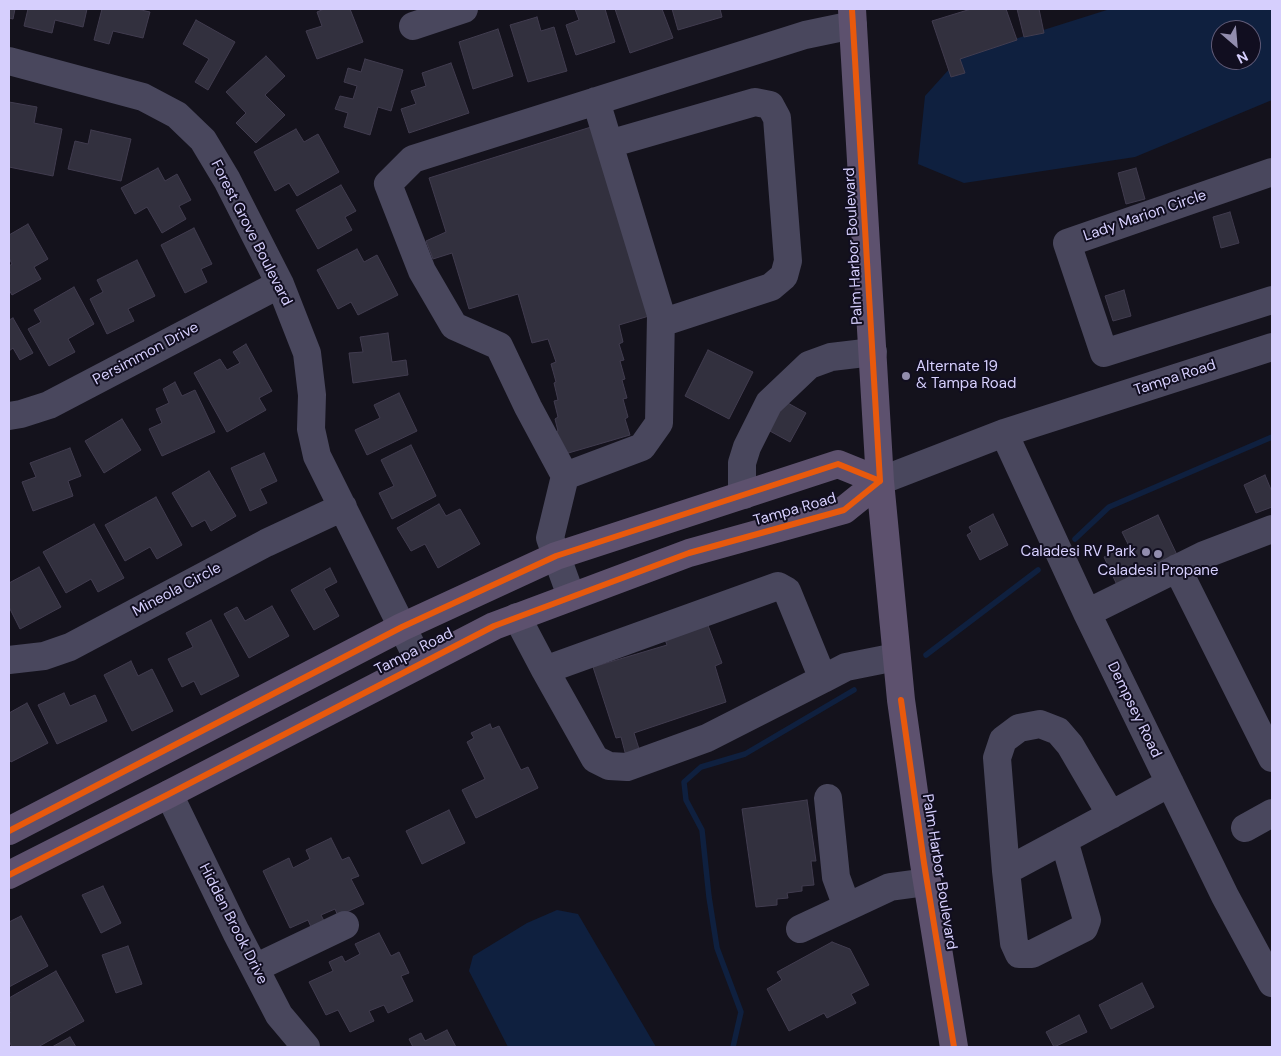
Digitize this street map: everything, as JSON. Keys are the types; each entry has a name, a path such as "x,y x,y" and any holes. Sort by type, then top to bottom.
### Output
{"main road":[{"name":"Palm Harbor Boulevard","path":"853,17 880,481 896,657 927,882 954,1047"},
{"name":"Tampa Road","path":"9,831 402,627 556,556 838,464 880,481 844,510 689,554 494,626 9,875"}],"street":[{"path":"412,26 464,9"},
{"path":"571,596 550,538 565,476 528,407 499,346 454,326 422,271 388,184 413,159 853,17"},
{"name":"Forest Grove Boulevard","path":"9,61 143,97 177,115 203,140 227,180 280,284 307,353 312,395 310,429 317,456 420,663"},
{"path":"565,476 642,447 659,423 661,315 596,101"},
{"path":"609,144 755,102 770,105 777,118 788,261 784,276 771,287 661,322"},
{"name":"Lady Marion Circle","path":"1272,172 1067,242 1104,353 1272,300"},
{"name":"Persimmon Drive","path":"9,416 49,405 280,284"},
{"name":"Tampa Road","path":"880,481 1004,434 1272,347"},
{"path":"744,495 742,463 747,447 769,404 810,365 831,357 873,352"},
{"name":"Dempsey Road","path":"1004,434 1086,613 1226,896 1272,983"},
{"name":"Mineola Circle","path":"9,660 44,656 70,647 266,543 342,507"},
{"path":"1086,613 1204,555 1272,529"},
{"path":"1177,568 1272,758"},
{"path":"545,670 778,586 787,591 823,679"},
{"path":"517,618 596,758 609,766 626,767 707,738 846,667 896,657"},
{"path":"1064,840 1087,920 1084,928 1032,954 1019,954 1014,943 1006,871 998,758 1004,740 1019,728 1040,724 1058,731 1070,744 1111,815"},
{"path":"1006,871 1170,783"},
{"name":"Hidden Brook Drive","path":"169,794 279,1016 306,1047"},
{"path":"828,798 836,876 847,907"},
{"path":"1245,828 1272,812"},
{"path":"800,930 890,887 927,882"},
{"path":"255,968 345,925"}],"water":[{"path":"1110,9 1272,9 1272,100 1135,157 964,183 918,164 925,96 961,56"},
{"path":"557,910 578,914 656,1047 508,1047 469,971 473,956 527,923"}],"building":[{"path":"9,9 15,9 13,19 9,18"},
{"path":"28,9 87,9 83,27 55,20 52,33 24,26"},
{"path":"102,9 137,9 150,12 143,38 113,31 109,44 94,40"},
{"path":"324,9 350,9 363,42 317,59 306,31 322,26 317,12"},
{"path":"575,9 605,9 615,42 576,55 566,25 579,20"},
{"path":"615,9 662,9 673,38 630,53"},
{"path":"672,9 720,9 722,17 678,30"},
{"path":"971,9 1006,9 1017,40 960,59 965,73 951,77 932,21"},
{"path":"1017,9 1039,9 1044,33 1024,37"},
{"path":"537,17 541,31 554,27 567,71 528,82 510,25"},
{"path":"196,20 235,42 208,90 195,82 209,59 183,44"},
{"path":"498,29 513,76 473,89 459,42"},
{"path":"266,56 285,76 265,95 285,115 256,143 236,123 246,113 226,92"},
{"path":"365,59 403,70 391,111 378,107 370,135 344,127 348,113 335,109 340,96 353,99 357,86 344,82 348,68 361,72"},
{"path":"451,63 469,113 409,133 401,109 416,104 411,91 426,86 422,73"},
{"path":"9,102 37,107 34,123 62,129 53,176 9,167"},
{"path":"591,127 649,316 619,325 623,342 619,344 624,360 620,361 625,379 622,380 627,398 623,399 628,417 625,419 630,435 565,454 549,434 558,431 555,419 558,417 554,401 558,400 551,364 556,362 548,339 532,343 518,294 469,309 452,253 433,259 426,241 446,232 429,178"},
{"path":"296,129 304,142 318,134 339,172 297,196 289,183 275,191 254,152"},
{"path":"91,130 131,139 121,181 68,169 75,141 88,144"},
{"path":"158,168 165,181 177,174 191,200 179,206 186,219 162,233 147,207 135,214 121,188"},
{"path":"1136,168 1145,199 1126,204 1118,173"},
{"path":"341,185 356,211 345,217 352,230 318,249 296,210"},
{"path":"1230,212 1239,243 1221,248 1213,217"},
{"path":"28,224 48,259 34,267 41,279 12,295 9,290 9,266 12,264 9,258 9,235"},
{"path":"194,228 212,264 201,269 207,282 185,293 161,245"},
{"path":"357,249 364,262 377,255 398,295 358,315 351,302 338,309 317,270"},
{"path":"137,260 155,296 128,309 134,321 107,334 90,299 103,292 97,280"},
{"path":"74,287 94,324 68,339 75,352 49,366 28,329 41,322 34,310"},
{"path":"1124,290 1131,316 1113,321 1105,296"},
{"path":"13,318 33,353 20,360 13,348 9,351 9,320"},
{"path":"388,333 392,362 406,360 408,375 353,383 349,353 363,352 360,337"},
{"path":"246,344 272,391 259,398 266,410 227,432 194,373 220,359 227,370 240,363 233,352"},
{"path":"708,350 753,372 729,419 685,396"},
{"path":"175,382 182,396 195,390 215,432 162,456 149,429 162,423 156,409 169,403 163,389"},
{"path":"399,393 417,431 367,455 355,430 380,418 374,405"},
{"path":"784,401 806,413 790,442 768,430"},
{"path":"122,419 141,450 104,473 85,441"},
{"path":"411,445 436,496 392,519 379,493 394,486 381,460"},
{"path":"70,448 81,476 68,481 73,496 33,511 22,482 36,477 30,463"},
{"path":"264,453 277,481 260,489 267,503 250,511 231,468"},
{"path":"209,471 236,516 211,531 205,520 192,527 172,493"},
{"path":"1265,475 1272,492 1272,507 1256,513 1244,485"},
{"path":"156,497 182,545 157,559 150,547 125,561 105,525"},
{"path":"439,504 446,516 460,509 480,544 438,568 425,544 411,551 397,528"},
{"path":"993,514 1008,545 980,560 967,535 972,532 969,527"},
{"name":"Caladesi RV Park","path":"1158,515 1178,557 1117,585 1104,557 1129,546 1122,532"},
{"path":"94,524 124,578 98,592 91,579 66,593 43,552"},
{"path":"39,567 61,607 20,629 9,607 9,583"},
{"path":"330,568 337,582 324,589 339,616 314,630 291,590"},
{"path":"272,606 289,636 249,658 224,614 237,607 245,621"},
{"path":"211,620 239,676 201,695 194,681 182,687 168,659 193,647 186,633"},
{"path":"706,620 722,663 715,666 726,702 634,733 640,752 626,756 621,737 616,738 593,667 667,645 663,634"},
{"path":"131,661 138,676 152,669 173,711 132,731 104,675"},
{"path":"64,693 70,706 95,695 107,721 57,744 38,705"},
{"path":"27,703 48,743 11,762 9,759 9,713"},
{"path":"490,724 492,729 499,726 521,770 528,767 538,788 476,818 462,790 485,779 467,742 474,738 471,733"},
{"path":"807,800 816,861 811,861 814,885 802,886 802,891 787,893 788,898 777,899 777,905 756,907 742,809"},
{"path":"449,810 465,843 422,864 406,831"},
{"path":"331,838 342,860 349,857 359,876 351,879 364,904 338,916 335,909 321,915 324,921 311,927 308,920 290,928 263,871 289,858 293,868 310,859 306,850"},
{"path":"103,886 121,923 101,933 82,895"},
{"path":"21,916 48,966 9,987 9,922"},
{"path":"379,933 391,956 399,952 409,973 401,976 413,1001 388,1013 384,1005 369,1011 374,1021 350,1032 338,1010 326,1015 309,982 333,971 329,962 342,956 345,962 360,954 355,944"},
{"path":"832,942 850,949 869,985 851,994 856,1003 827,1018 824,1013 789,1031 767,989 782,980 777,972"},
{"path":"128,946 142,984 116,993 102,955"},
{"path":"56,971 84,1021 38,1047 12,1047 9,1041 9,998"},
{"path":"1142,983 1154,1007 1111,1029 1099,1005"},
{"path":"1079,1015 1087,1032 1054,1047 1046,1032"},
{"path":"447,1030 456,1047 413,1047 409,1039 421,1033 425,1041"},
{"path":"70,1037 76,1047 52,1047"}],"waterway":[{"path":"1075,539 1109,507 1272,437"},
{"path":"926,655 1038,570"},
{"path":"733,1047 741,1012 717,948 709,897 702,830 686,800 684,782 701,767 745,754 854,690"}],"cycle path":[{"path":"852,9 880,481"},
{"path":"9,831 402,627 556,556 838,464 880,481"},
{"path":"9,875 494,626 689,553 844,510 880,481"},
{"path":"901,700 924,863 954,1047"}],"place":[{"name":"Alternate 19 & Tampa Road","path":"906,376"},
{"name":"Caladesi RV Park","path":"1146,552"},
{"name":"Caladesi Propane","path":"1158,554"}]}
